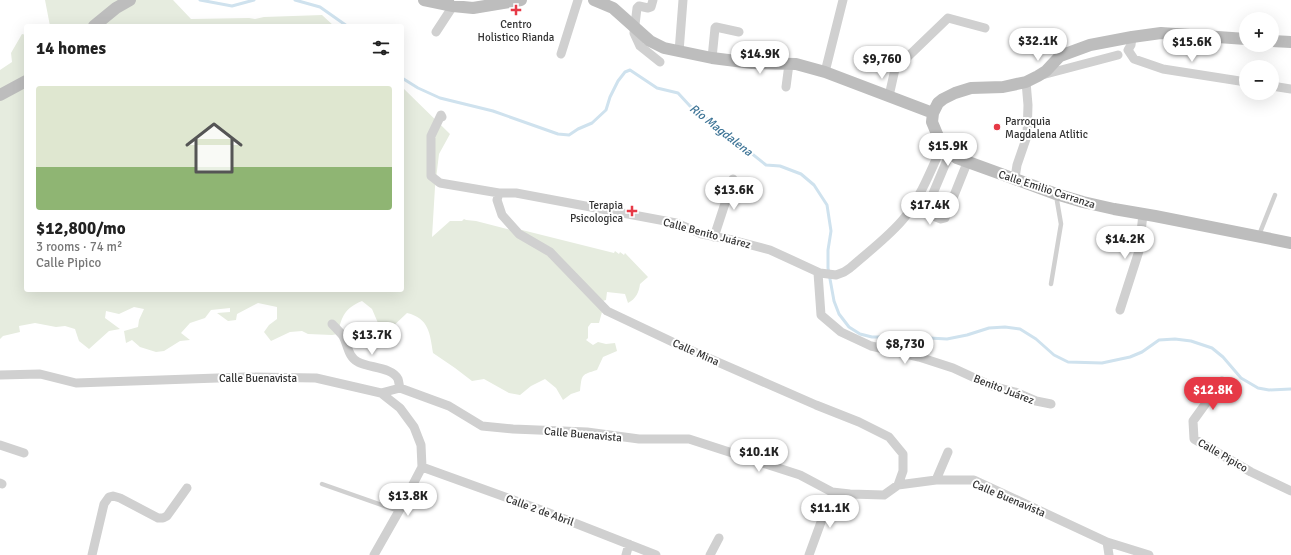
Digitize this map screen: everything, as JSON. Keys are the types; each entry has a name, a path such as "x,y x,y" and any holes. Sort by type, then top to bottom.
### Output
{"street":[{"path":"96,24 116,8 130,0"},
{"path":"424,0 472,8 521,0"},
{"path":"561,54 578,0"},
{"path":"594,0 613,8 650,41 664,48 712,58 752,63 796,64 825,72 933,112"},
{"path":"653,0 651,7 638,7 634,32 640,46 660,62"},
{"path":"679,52 683,0"},
{"path":"825,72 843,0"},
{"path":"436,32 446,3"},
{"path":"889,96 895,70 948,18 985,28"},
{"path":"712,58 716,27 718,26 739,32"},
{"path":"967,163 945,218 941,219 928,214 926,210 946,150 932,122 933,112 938,103 955,93 971,88 1003,87 1026,82 1038,76 1054,64 1060,56 1090,45 1161,33 1239,39"},
{"path":"1132,37 1131,45 1128,50 1134,59 1163,69 1239,81"},
{"path":"1279,41 1291,42"},
{"path":"1038,76 1118,56"},
{"path":"786,87 789,64"},
{"path":"0,95 24,82"},
{"path":"1015,178 1017,165 1026,136 1028,106 1026,82"},
{"path":"1279,87 1291,89"},
{"name":"Calle Benito Juárez","path":"442,117 441,115 431,136 431,176 440,183 499,193 516,193 676,223 702,234 770,250 819,273 836,275 850,268 894,229 904,218 920,195 946,150"},
{"name":"Calle Emilio Carranza","path":"946,150 967,163 1015,178 1056,194 1114,209 1291,243"},
{"path":"714,237 733,179"},
{"name":"Calle Mina","path":"499,193 497,200 502,215 519,234 550,252 606,311 688,349 816,405 859,422 889,437 903,454 903,471 898,485"},
{"path":"1120,310 1139,251 1143,214"},
{"name":"Benito Juárez","path":"819,273 821,315 841,332 871,346 919,357 953,368 992,386 1015,392 1036,401 1051,404"},
{"path":"332,324 344,337 350,354 355,360 364,365 389,371 394,374 398,378 400,388"},
{"name":"Calle Buenavista","path":"0,375 40,374 76,383 246,377 316,378 381,393 400,388 449,406 482,426 513,429 587,432 639,439 689,439 800,475 832,492 884,495 898,485 936,480 974,480 1107,542 1149,555"},
{"name":"Calle Pipico","path":"1222,381 1193,421 1194,439 1251,472 1291,491"},
{"path":"374,555 399,512 422,467 421,445 414,427 400,408 381,393"},
{"path":"0,444 24,453"},
{"path":"936,480 948,452"},
{"name":"Calle 2 de Abril","path":"422,467 544,510 656,555"},
{"path":"92,555 104,504 109,497 113,496 120,498 158,518 163,518 167,516 187,488"},
{"path":"809,555 832,492"},
{"path":"710,555 719,538"},
{"path":"1107,542 1110,555"},
{"path":"626,555 629,544"}],"lane":[{"path":"1051,284 1061,224 1056,194"},
{"path":"1259,237 1275,195"},
{"path":"322,484 399,512"}],"shaded area":[{"path":"45,0 173,0 191,19 255,19 264,17 322,15 332,24 50,24"},
{"path":"22,34 24,34 24,292 404,292 404,89 450,134 439,154 435,187 432,237 450,221 462,221 464,219 515,231 522,230 614,253 615,251 619,254 620,252 624,255 625,253 648,277 640,284 635,297 628,303 625,294 607,292 606,300 596,303 602,312 599,323 591,323 588,327 588,338 586,340 593,345 598,342 606,344 615,343 617,351 603,357 597,370 583,376 580,391 571,394 563,400 556,388 545,379 531,386 520,395 509,393 484,379 472,381 433,353 429,333 424,323 420,319 407,313 388,331 378,323 372,309 362,301 348,310 342,318 338,334 332,335 308,334 302,331 290,332 271,341 264,332 269,325 277,319 277,307 258,303 237,314 236,320 228,321 217,313 230,312 230,308 211,310 205,318 190,323 181,333 190,340 180,341 164,351 156,352 140,347 132,340 126,343 124,331 138,327 139,320 144,309 134,307 119,314 106,311 105,318 120,329 109,331 89,349 79,341 75,329 65,326 56,327 35,323 19,326 20,332 3,336 0,339 0,70 12,62 11,53"}],"waterway":[{"name":"Río Magdalena","path":"200,0 232,6 254,0"},
{"name":"Río Magdalena","path":"295,0 320,7 344,24"},
{"name":"Río Magdalena","path":"404,79 418,88 440,98 493,111 558,134 569,135 592,123 606,110 610,97 618,81 625,72 630,70 657,88 678,93 690,106 766,165 780,166 801,174 814,185 827,205 831,231 828,250 828,268 834,301 839,314 849,327 860,334 872,337 947,339 989,328 1005,327 1020,329 1036,339 1054,355 1068,362 1102,363 1130,357 1142,352 1159,340 1175,339 1191,341 1212,348 1223,357 1241,378 1258,388 1269,390 1291,389"}],"place":[{"name":"Centro Holistico Rianda","path":"516,10"},
{"name":"Parroquia Magdalena Atlitic","path":"997,127"},
{"name":"Terapia Psicologica","path":"632,211"}]}
